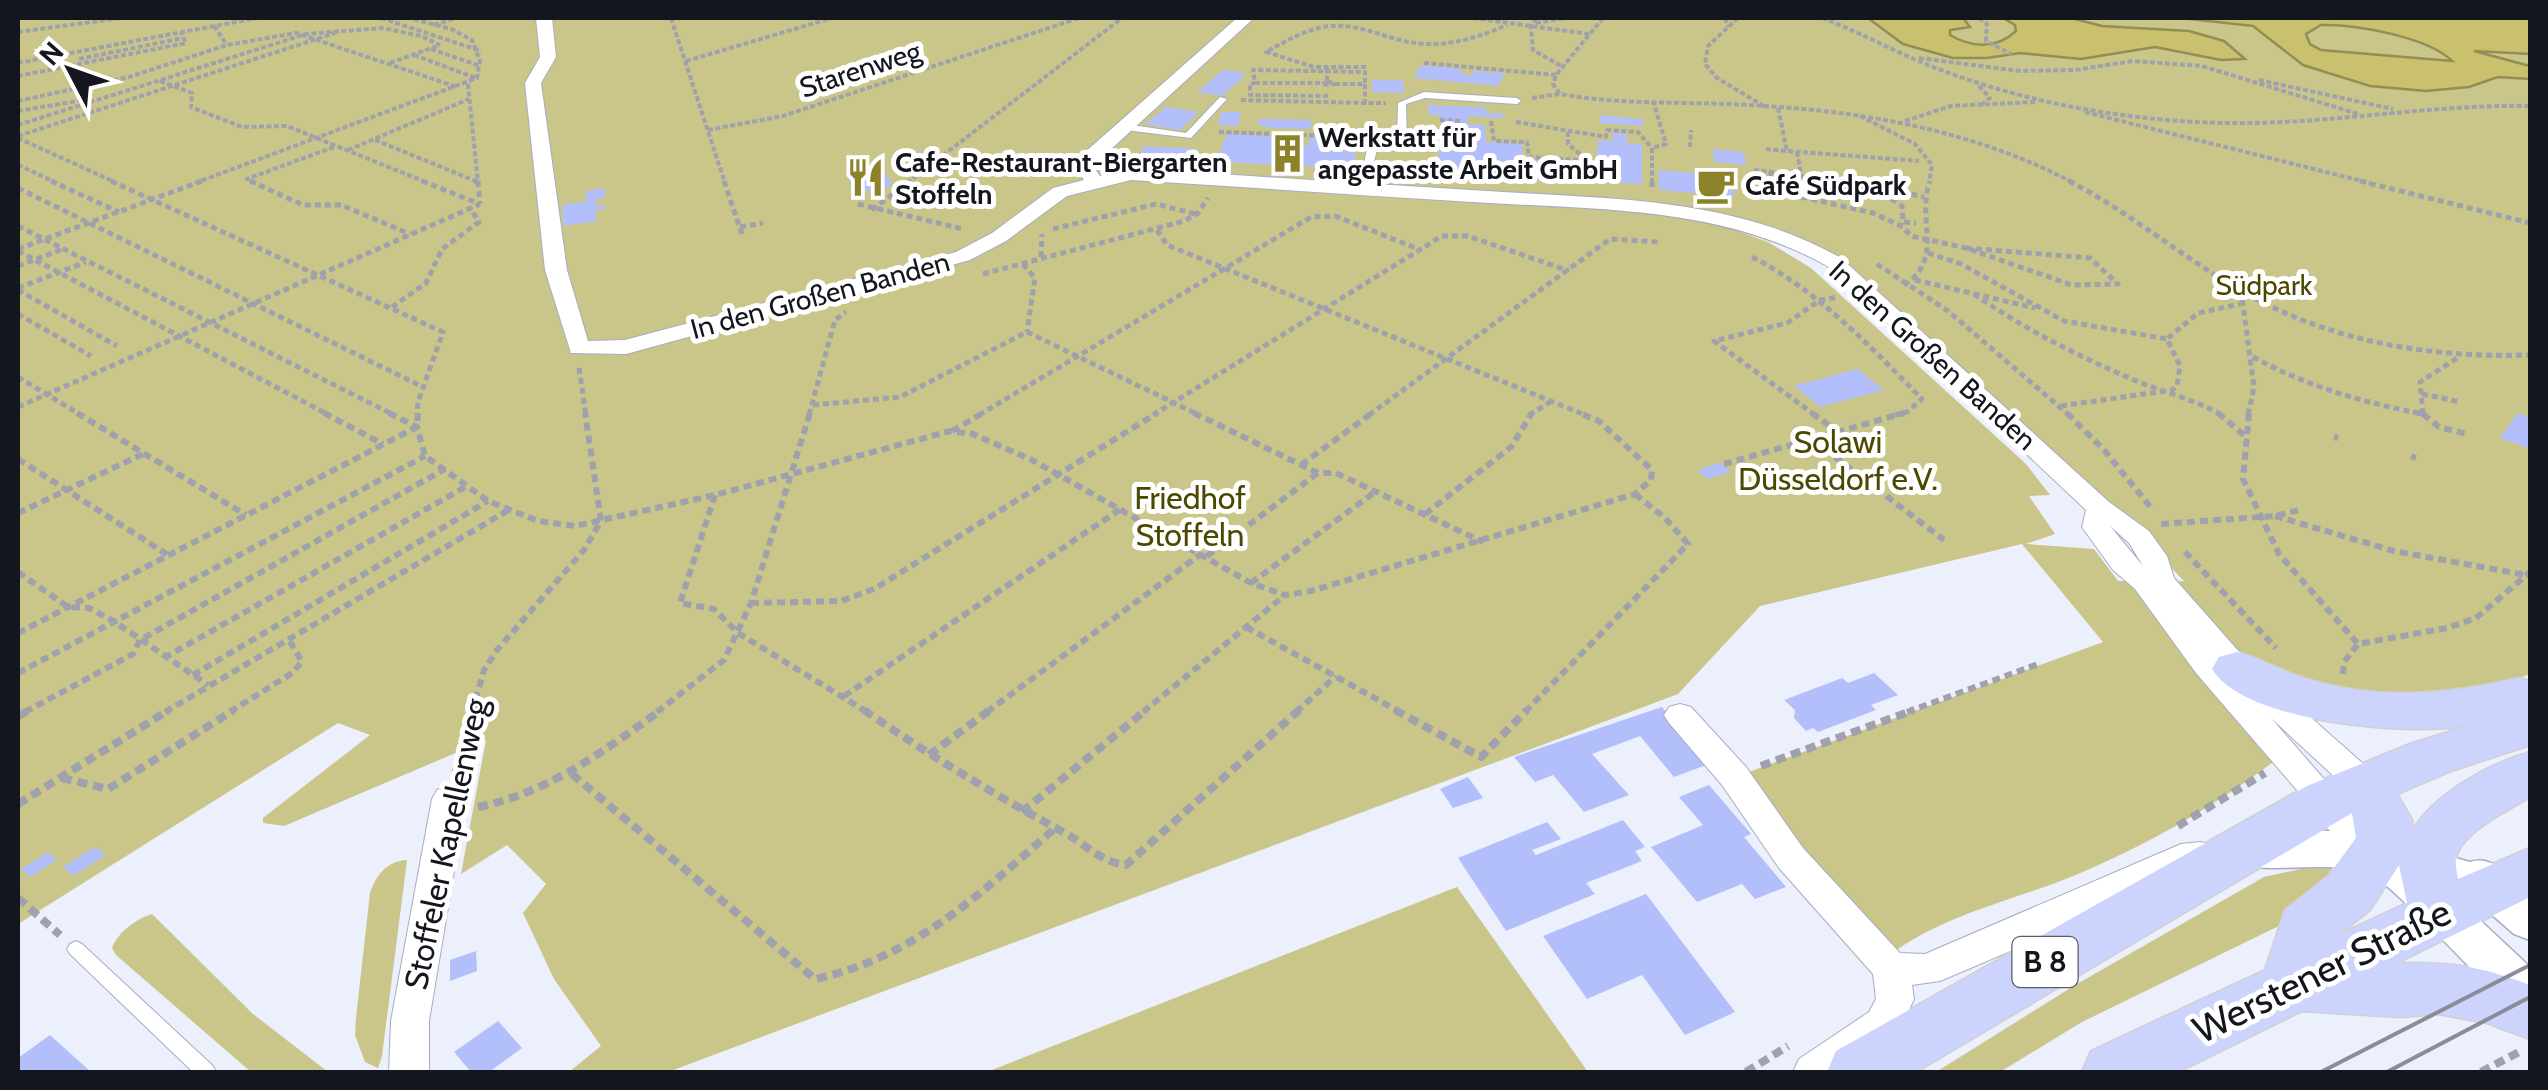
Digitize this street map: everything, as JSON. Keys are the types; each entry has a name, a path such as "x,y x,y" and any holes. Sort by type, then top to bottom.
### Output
{"main road":[{"path":"2260,662 2286,691 2354,708 2437,712 2519,696 2530,700"},
{"name":"B 8","path":"1859,1072 2345,793 2429,758 2530,726"},
{"path":"2530,772 2474,807 2420,869 2349,892 2306,927 2292,984 2400,990 2438,987 2490,997 2530,1029"},
{"path":"2345,793 2384,820 2387,835 2420,869"},
{"name":"Werstener Straße","path":"2114,1072 2292,984 2420,869 2518,893"}],"street":[{"path":"544,18 548,57 533,83 556,270 575,342 586,350"},
{"path":"1094,181 1084,166 1246,18"},
{"name":"In den Großen Banden","path":"586,350 626,347 946,262 999,237 1051,197 1094,181 1145,173 1651,208 1720,218 1799,242 1834,262 1870,292 2100,508 2130,526 2158,562 2152,581"},
{"name":"In den Großen Banden","path":"2100,508 2096,527 2123,564 2152,581 2260,662 2345,793"},
{"name":"In den Großen Banden","path":"2152,581 2207,666 2345,793"},
{"path":"1680,715 1734,776 1791,858 1892,968 1895,999 1884,1024 1813,1072"},
{"name":"Stoffeler Kapellenweg","path":"409,1072 413,1004 448,806"},
{"path":"1892,968 1927,970 2096,899 2181,858 2334,846 2420,869 2530,997"}],"lane":[{"path":"1363,190 1374,141 1402,142 1402,103 1424,95 1517,100"},
{"path":"1125,127 1188,136 1223,100"},
{"path":"76,949 206,1072"}],"path":[{"path":"18,32 85,19 121,18"},
{"path":"18,76 79,58 257,18"},
{"path":"381,18 482,52"},
{"path":"410,18 467,36 482,52"},
{"path":"416,30 455,18"},
{"path":"671,18 741,231 763,223"},
{"path":"686,61 832,18"},
{"name":"Starenweg","path":"708,130 783,116 1079,18"},
{"path":"872,210 1122,18"},
{"path":"1473,18 1507,25"},
{"path":"1365,103 1365,72 1310,66 1266,52 1310,30 1329,26 1355,27 1429,44 1464,41 1507,25 1565,18"},
{"path":"1603,18 1556,75 1554,89 1566,96 1778,108 1906,121 1983,142 2057,175 2139,220 2241,290 2304,318 2364,338 2458,357 2530,356"},
{"path":"1725,18 1728,27"},
{"path":"1738,18 1708,46 1705,64 1717,78 1767,108"},
{"path":"1822,18 1908,57 2041,101 2530,223"},
{"path":"1979,18 1987,24 1986,41 2012,54"},
{"path":"1534,22 1590,34"},
{"path":"1534,22 1530,44 1537,55 1563,66"},
{"path":"214,26 227,45"},
{"path":"18,137 348,29"},
{"path":"18,101 78,90 227,45 285,34 401,30 440,46"},
{"path":"18,125 306,34 458,88"},
{"path":"18,62 186,43 182,35"},
{"path":"389,64 450,42"},
{"path":"430,49 480,66"},
{"path":"18,250 468,84 477,78 482,52"},
{"path":"2134,62 2138,54"},
{"path":"414,55 477,78"},
{"path":"1908,57 2038,71 2134,62 2214,68"},
{"path":"78,90 74,79 79,58"},
{"path":"2196,59 2363,116"},
{"path":"1424,63 1556,75"},
{"path":"2026,63 2038,71"},
{"path":"1255,82 1253,70 1366,67"},
{"path":"1327,69 1328,99"},
{"path":"159,80 192,94 191,107 242,127 287,126 480,204"},
{"path":"2250,80 2400,111"},
{"path":"1973,81 1990,98 1980,105"},
{"path":"1365,84 1255,82 1250,84 1250,95 1402,103"},
{"path":"468,84 480,204"},
{"path":"18,111 114,94"},
{"path":"347,150 470,99"},
{"path":"1223,100 1328,99"},
{"path":"1906,121 1935,110 2041,101"},
{"path":"1652,102 1660,111 1666,144 1652,148"},
{"path":"2070,107 2226,122 2290,122 2468,105 2530,106"},
{"path":"1778,108 1787,151"},
{"path":"1860,115 1862,120 1914,144 1926,154 1934,180 1924,198 1930,240 1915,280"},
{"path":"1440,120 1538,124 1606,137 1607,130 1638,132 1652,148 1651,208"},
{"path":"1491,122 1494,141 1527,142 1529,157 1596,161"},
{"path":"1690,147 1691,130"},
{"path":"1193,131 1374,141"},
{"path":"1568,132 1568,144 1587,160"},
{"path":"18,137 442,332 426,388 418,402 417,428 425,456 488,502 554,525 600,521 715,495 950,432 1082,357 1310,217 1335,216 1421,250"},
{"path":"374,139 478,182"},
{"path":"336,146 247,179 303,205 341,205 411,234"},
{"path":"1766,149 1918,160"},
{"path":"1797,152 1801,174"},
{"path":"18,165 119,212"},
{"path":"1754,170 1846,179 1924,198"},
{"path":"1770,172 1771,176 1783,177 1784,193 1916,223"},
{"path":"970,278 1157,230 1197,214 1218,179"},
{"path":"1783,181 1832,185 1852,192 1879,192 1902,206 1911,236 2002,257 2082,286 2116,286 2106,269 2090,258 2011,248 1966,248"},
{"path":"18,188 426,388"},
{"path":"18,406 480,204"},
{"path":"858,204 999,237"},
{"path":"1041,257 1039,239 1052,229 1156,204 1197,214"},
{"path":"391,307 426,283 430,262 438,251 479,222 470,208"},
{"path":"1872,219 1880,215"},
{"path":"18,226 417,428"},
{"path":"950,432 973,434 1058,474 1251,582 1286,595 1483,542 1634,494 1652,480 1652,470 1644,460 1599,421 1167,245 1157,230"},
{"path":"751,603 856,597 1442,236 1457,234 1569,271"},
{"path":"1301,465 1610,239 1658,242"},
{"path":"18,266 64,249"},
{"path":"18,250 384,445"},
{"path":"1928,252 1962,264 2044,310"},
{"path":"1971,257 1978,252"},
{"path":"2044,254 2048,261"},
{"path":"1724,464 1906,412 1922,399 1869,345 1831,316 1820,300 1784,273 1752,257"},
{"path":"18,289 87,262"},
{"path":"1022,264 1035,278 1027,332"},
{"path":"2091,269 2106,269"},
{"path":"1870,292 1915,280 2044,310 2091,328 2167,339 2198,314 2240,304"},
{"path":"2114,280 2127,280"},
{"path":"2082,286 2087,292"},
{"path":"18,289 117,346"},
{"path":"2241,290 2240,304 2253,357 2254,388 2244,435 2243,479 2279,554 2358,644"},
{"path":"1974,294 2035,334 2138,382 2169,390 2220,414 2244,435"},
{"path":"1820,300 1813,310 1799,318 1714,342 1838,432"},
{"path":"448,806 516,799 571,774 712,672 738,633 751,603 794,472 836,320 847,311"},
{"path":"18,314 91,356"},
{"path":"1027,332 1318,473 1336,473 1483,542"},
{"path":"813,405 900,397 1027,332"},
{"path":"2060,406 2178,386 2180,366 2167,339"},
{"path":"586,350 578,361 600,521"},
{"path":"2253,357 2302,383 2351,400 2423,414 2439,427 2467,434"},
{"path":"2423,414 2420,382 2458,357"},
{"path":"18,377 246,515"},
{"path":"2422,394 2461,402"},
{"path":"1424,514 1511,447 1530,414 1553,401"},
{"path":"18,633 417,428"},
{"path":"1813,440 1944,540"},
{"path":"18,513 144,453"},
{"path":"18,673 425,456"},
{"path":"18,459 169,555"},
{"path":"18,716 133,654 140,640 445,469"},
{"path":"929,755 1318,473"},
{"path":"164,658 468,485"},
{"path":"1251,582 1376,492"},
{"path":"1246,627 1481,757 1688,544 1665,518 1634,494"},
{"path":"715,495 680,603 714,610 738,633 844,696 929,755 1053,830 1067,834 1109,863 1126,865 1336,676"},
{"path":"194,675 488,502"},
{"path":"844,696 1122,508"},
{"path":"18,804 208,686 508,510"},
{"path":"2130,526 2275,516 2299,510"},
{"path":"2275,516 2394,551 2528,574"},
{"name":"Stoffeler Kapellenweg","path":"448,806 484,670 496,650 584,550 600,521"},
{"path":"2164,524 2172,536"},
{"path":"2182,549 2236,610 2260,662"},
{"path":"18,572 68,607 89,608 116,622 208,686"},
{"path":"2327,678 2343,681 2344,662 2358,644 2442,630 2475,618 2507,598 2528,574"},
{"path":"1022,812 1286,595"},
{"path":"62,778 108,789 292,673 302,662 289,640"},
{"path":"1734,776 2041,663"},
{"path":"571,774 816,978 838,976 899,952 936,930 1053,830"},
{"path":"18,899 76,949"},
{"path":"2482,1072 2530,1029"}],"green space":[{"path":"18,18 2530,18 2530,674 2498,687 2423,702 2330,687 2241,658 2172,582 2184,581 2110,504 1821,260 1763,234 1724,226 1768,242 1811,268 2026,464 2050,495 2029,496 2055,534 2026,544 2094,549 2118,581 2138,581 2273,762 2223,797 2142,844 2058,882 1949,922 1888,956 1738,776 2103,642 2022,544 1760,606 1678,694 668,1072 569,1072 601,1046 554,979 523,913 546,884 507,845 461,874 486,740 284,826 263,823 263,818 370,735 338,723 18,924"},
{"path":"407,860 378,1068 365,1062 355,1035 370,893 383,870"},
{"path":"2339,868 2293,919 2082,1022 2000,1072 1936,1072 2077,984 2264,877 2301,869"},
{"path":"1457,887 1588,1072 987,1072"},
{"path":"152,914 253,1014 328,1072 251,1072 116,955 112,948 119,937"}],"shaded area":[{"path":"1868,18 1963,18 1970,27 1950,30 1950,35 1984,45 2001,41 2016,31 2015,25 2003,18 2071,18 2102,26 2189,31 2224,41 2245,59 2221,60 2155,47 2081,59 2020,53 1953,58 1903,44"},
{"path":"2181,18 2530,18 2530,54 2474,51 2530,66 2530,79 2498,77 2469,87 2426,91 2370,86 2303,65 2253,26","holes":["2321,25 2409,39 2452,61 2321,50 2310,44 2306,34"]}],"building":[{"path":"1421,65 1462,69 1460,73 1472,75 1473,71 1504,73 1499,86 1414,78"},
{"path":"1223,70 1247,73 1237,82 1258,81 1236,83 1222,96 1197,92"},
{"path":"1372,80 1403,80 1404,93 1372,92"},
{"path":"1428,105 1486,107 1486,113 1503,113 1503,118 1468,116 1468,124 1485,125 1486,142 1522,144 1523,159 1568,161 1571,182 1437,176 1441,115 1428,115"},
{"path":"1166,107 1199,112 1180,130 1145,124"},
{"path":"1221,112 1241,112 1238,126 1218,125"},
{"path":"1600,115 1643,119 1643,126 1600,123"},
{"path":"1259,119 1311,120 1311,129 1271,128 1258,125"},
{"path":"1613,132 1627,134 1627,143 1642,144 1642,184 1595,181 1598,140 1612,141"},
{"name":"Werkstatt für angepasste Arbeit GmbH","path":"1227,134 1273,136 1271,145 1308,146 1310,137 1356,139 1355,168 1215,162"},
{"path":"1144,146 1198,149 1195,158 1140,154"},
{"path":"1713,149 1744,152 1746,165 1714,162"},
{"path":"914,151 938,155 926,164 902,160"},
{"path":"880,164 893,186 859,192 847,178 851,177 846,169"},
{"path":"1659,170 1732,176 1734,196 1659,190"},
{"path":"604,188 605,198 596,200 596,206 605,205 606,209 595,211 597,221 563,226 562,205 587,201 585,191"},
{"path":"1857,369 1884,390 1820,407 1794,386"},
{"path":"2518,413 2530,417 2528,448 2500,438"},
{"path":"1720,463 1731,472 1708,479 1697,470"},
{"path":"1874,673 1898,695 1871,705 1876,710 1818,732 1813,728 1806,731 1794,718 1795,710 1784,700 1842,678 1848,683"},
{"path":"1662,707 1709,764 1674,777 1640,736 1592,754 1629,795 1584,812 1553,775 1535,782 1514,757"},
{"path":"1468,777 1483,798 1453,808 1440,789"},
{"path":"1709,785 1751,834 1744,837 1786,887 1755,899 1742,884 1697,902 1651,847 1703,825 1679,797"},
{"path":"1623,820 1645,847 1635,851 1642,861 1586,883 1595,894 1506,931 1458,858 1547,822 1561,839 1532,850 1536,855"},
{"path":"95,847 106,855 73,876 63,867"},
{"path":"48,852 57,860 30,877 21,869"},
{"path":"1646,894 1735,1012 1685,1035 1642,975 1587,999 1543,936"},
{"path":"476,951 477,971 450,981 450,960"},
{"path":"498,1021 522,1048 489,1072 471,1072 454,1052"},
{"path":"50,1035 91,1072 18,1072 18,1058"}],"tram line":[{"path":"2321,1072 2530,965"},
{"path":"2387,1072 2530,997"}],"place":[{"name":"Werkstatt für angepasste Arbeit GmbH","path":"1288,153"},
{"name":"Cafe-Restaurant-Biergarten Stoffeln","path":"865,178"},
{"name":"Café Südpark","path":"1715,185"}],"park label":[{"name":"Südpark","path":"2264,285"},
{"name":"Solawi Düsseldorf e.V.","path":"1838,460"},
{"name":"Friedhof Stoffeln","path":"1190,516"}]}
